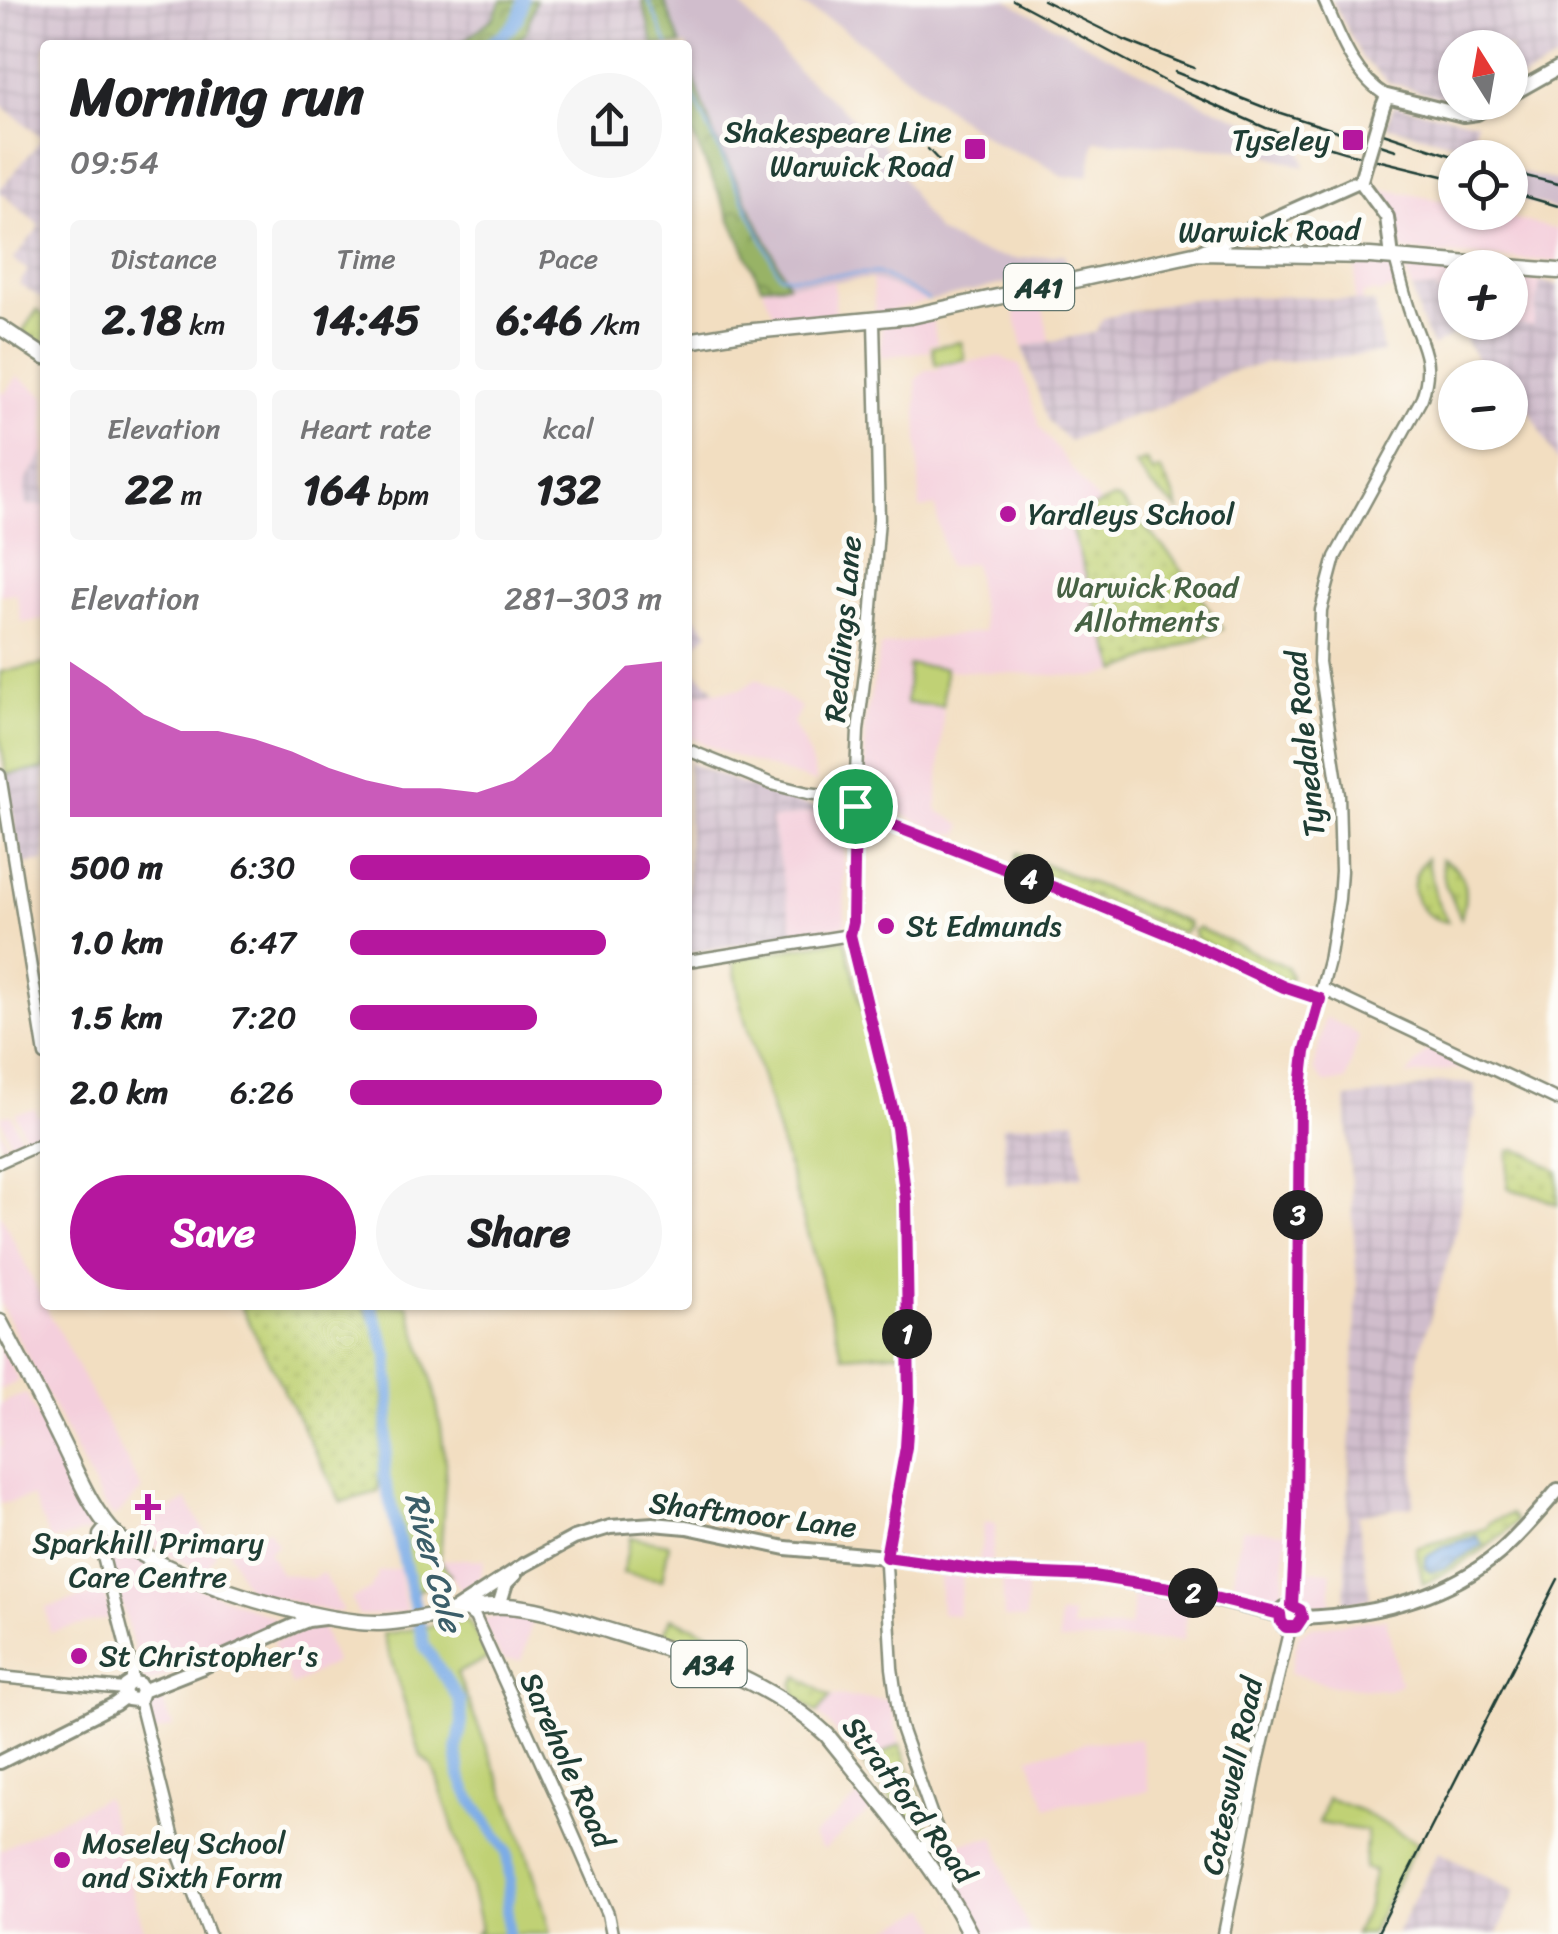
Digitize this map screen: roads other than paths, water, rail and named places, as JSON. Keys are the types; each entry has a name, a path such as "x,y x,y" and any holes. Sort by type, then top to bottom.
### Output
{"highway":[{"name":"Warwick Road","path":"692,339 874,322 1198,253 1392,258 1558,270"},
{"path":"0,328 40,354"},
{"name":"Stratford Road","path":"0,1322 97,1510 121,1540 200,1580 326,1618 371,1623 411,1621 511,1606 567,1618 740,1676 777,1697 827,1735 922,1854 970,1934"}],"main road":[{"path":"1528,85 1558,68"},
{"path":"1392,258 1386,217 1361,180 1385,101 1438,111"},
{"path":"1198,253 1361,180"},
{"path":"1230,254 1232,243 1244,233"},
{"path":"1302,1618 1391,1606 1446,1587 1500,1552 1558,1490"},
{"name":"Shaftmoor Lane","path":"446,1615 524,1565 586,1533 653,1524 786,1548 995,1572 1094,1576 1182,1590 1280,1614"},
{"path":"500,1606 506,1583 524,1565"},
{"path":"1292,1606 1300,1610 1302,1618 1300,1624 1290,1628 1281,1622 1280,1614 1285,1607 1292,1606"},
{"path":"0,1762 133,1691 200,1668 308,1620 326,1618"}],"street":[{"path":"1324,0 1354,64 1385,101"},
{"name":"Tynedale Road","path":"1292,1606 1300,1096 1305,1052 1322,994 1339,899 1342,836 1319,662 1321,610 1336,557 1428,382 1426,350 1392,258"},
{"name":"Reddings Lane","path":"874,322 878,541 858,730 850,935 897,1128 906,1200 909,1400 906,1447 886,1557 892,1668 900,1725 936,1825 946,1870 946,1890"},
{"path":"692,752 772,784 855,803 892,825 1186,941 1284,987 1322,994 1554,1098"},
{"path":"0,775 40,1025"},
{"path":"854,843 858,833 872,826 892,825"},
{"path":"692,960 850,935"},
{"path":"0,1162 40,1144"},
{"path":"107,1525 98,1542 132,1670 133,1691 177,1850 209,1934"},
{"name":"Sarehole Road","path":"467,1610 475,1617 564,1813 608,1914 612,1934"},
{"name":"Cateswell Road","path":"1224,1934 1258,1762 1290,1628"},
{"path":"0,1677 133,1691"},
{"path":"922,1854 937,1845 936,1825"}],"water":[{"path":"1477,1536 1482,1545 1443,1568 1430,1572 1426,1568 1426,1557"}],"waterway":[{"name":"River Cole","path":"495,40 512,27 523,0"},
{"path":"648,0 666,40"},
{"path":"692,93 779,275 878,273 928,300"},
{"name":"River Cole","path":"373,1310 388,1355 390,1398 384,1476 424,1645 460,1701 460,1776 507,1852 508,1934"}],"railway":[{"path":"1013,0 1187,93 1266,128 1438,175"},
{"path":"1043,0 1124,40 1194,68"},
{"path":"1175,72 1271,110 1396,150"},
{"path":"1383,133 1438,151"},
{"path":"928,149 942,164"},
{"path":"1528,176 1558,184"},
{"path":"1528,197 1558,206"},
{"path":"1377,1934 1558,1579"}],"place":[{"name":"Tyseley","path":"1353,140"},
{"name":"Shakespeare Line Warwick Road","path":"975,149"},
{"name":"Yardleys School","path":"1008,514"},
{"name":"St Edmunds","path":"886,926"},
{"name":"Sparkhill Primary Care Centre","path":"148,1507"},
{"name":"St Christopher's","path":"79,1656"},
{"name":"Moseley School and Sixth Form","path":"62,1860"}],"park label":[{"name":"Warwick Road Allotments","path":"1147,604"}]}
